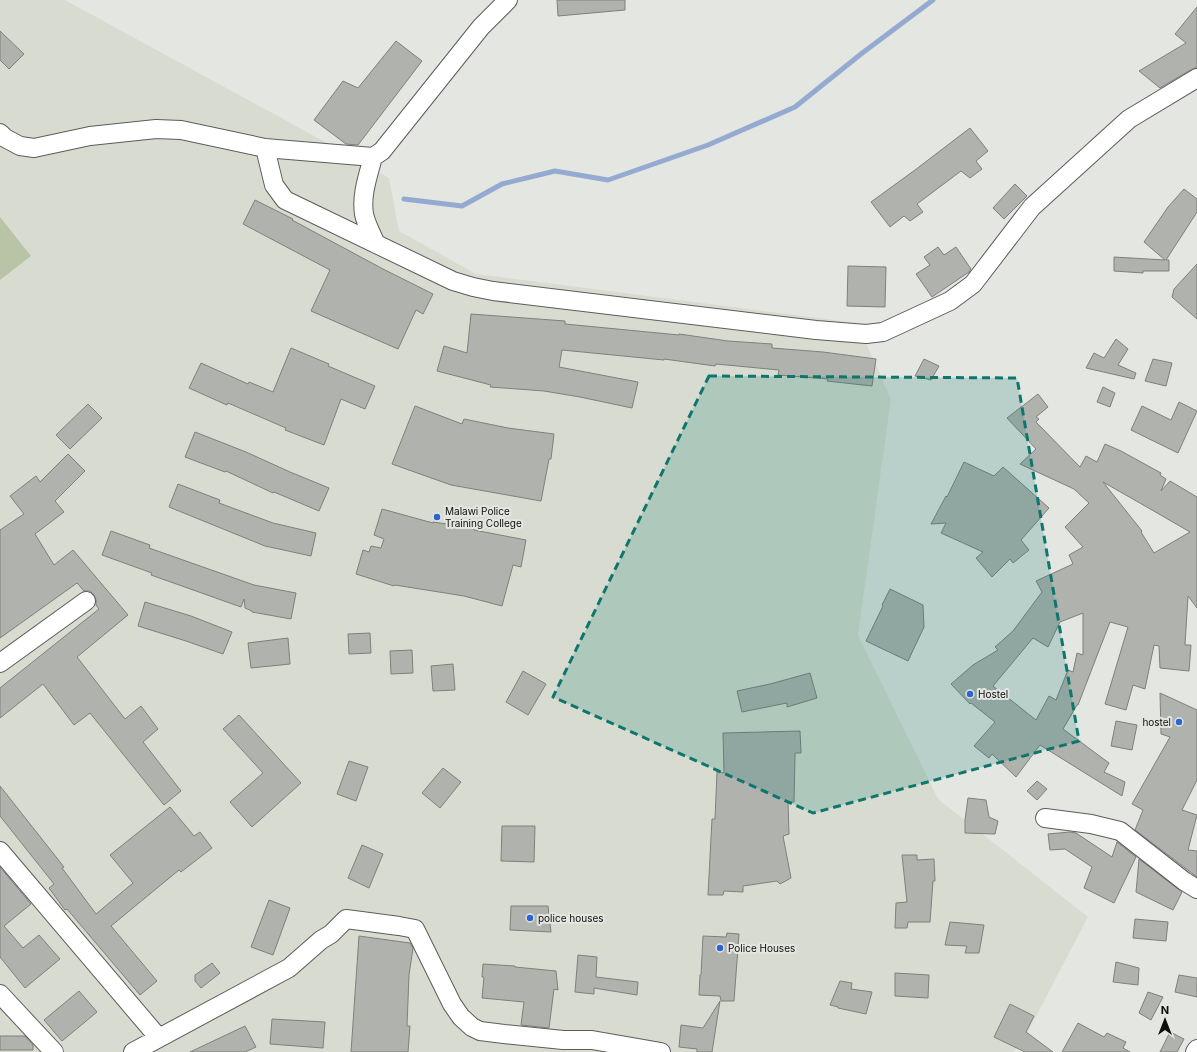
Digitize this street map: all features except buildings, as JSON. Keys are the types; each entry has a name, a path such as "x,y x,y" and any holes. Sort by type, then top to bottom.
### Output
{"street":[{"path":"376,244 364,215 364,193 373,158 382,151 481,27 508,0"},
{"path":"265,148 274,185 285,200 453,281 473,287 501,292 816,330 874,334 883,332 950,301 962,293 973,284 1032,207 1129,119 1197,78"},
{"path":"0,133 5,138 20,146 34,148 90,136 156,130 181,130 265,148 373,158"},
{"path":"0,663 86,601"},
{"path":"1044,818 1091,824 1120,831 1184,881 1197,889"},
{"path":"0,851 158,1037"},
{"path":"132,1052 289,968 346,920 415,929 452,1004 461,1017 472,1027 480,1031 563,1040 592,1040 661,1052"},
{"path":"0,994 54,1052"}],"highlighted area":[{"path":"709,376 1017,378 1079,741 813,813 553,697"}],"shaded area":[{"name":"Malawi Police Training College","path":"0,0 65,0 389,178 399,231 476,274 857,323 891,399 858,635 938,799 1088,917 1022,1043 1013,1052 0,1052"}],"green space":[{"path":"0,217 31,256 0,280"}],"waterway":[{"path":"404,199 462,206 502,184 555,171 608,180 708,145 795,107 861,54 933,0"}],"place":[{"name":"Malawi Police Training College","path":"437,517"},
{"name":"Hostel","path":"970,694"},
{"name":"hostel","path":"1179,722"},
{"name":"police houses","path":"530,918"},
{"name":"Police Houses","path":"720,948"}]}
